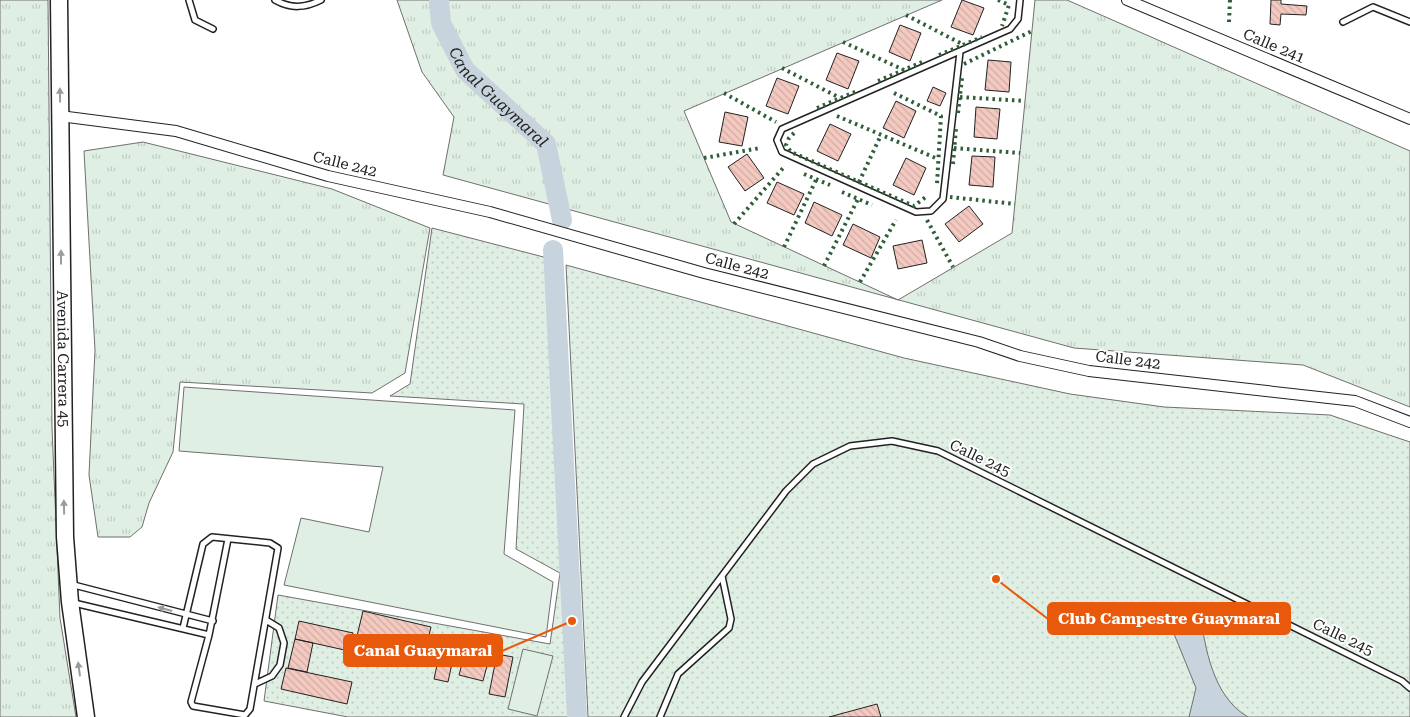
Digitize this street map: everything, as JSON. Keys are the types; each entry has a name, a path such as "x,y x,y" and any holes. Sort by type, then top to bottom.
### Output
{"highway":[{"name":"Avenida Carrera 45","path":"59,0 62,418 68,584 86,717"}],"street":[{"name":"Calle 241","path":"1127,0 1410,119"},
{"name":"Calle 242","path":"60,116 176,131 328,176 490,212 704,273 979,342 1029,358 1089,371 1355,401 1410,422"}],"lane":[{"path":"189,0 195,20 214,29"},
{"path":"275,0 295,7 307,6 321,0"},
{"path":"960,52 943,199 931,210 916,212 782,152 777,140 782,129 1010,29 1018,19 1019,0"},
{"path":"1373,7 1374,0"},
{"path":"1343,22 1373,7 1410,22"},
{"name":"Calle 245","path":"624,717 642,682 786,491 814,464 850,446 892,441 938,451 1402,680 1410,688"},
{"path":"183,628 203,544 212,538 228,539 270,543 278,548 250,709 245,715 194,706 191,696 210,635 228,539"},
{"path":"660,717 678,674 729,628 731,620 722,576"},
{"path":"68,584 212,621"},
{"path":"70,602 210,635"},
{"path":"254,684 272,676 280,665 284,643 279,628 266,620"}],"green space":[{"path":"0,0 48,0 52,428 60,618 76,717 0,717"},
{"path":"397,0 942,0 684,111 731,222 897,299 443,175 454,117 422,72"},
{"path":"1035,0 1067,0 1410,151 1410,407 1303,365 1074,348 898,300 1012,233"},
{"path":"143,142 332,189 430,228 405,373 372,393 180,382 173,452 149,503 142,527 130,537 98,537 89,475 95,350 84,151"},
{"path":"432,228 559,261 576,717 348,717 264,701 278,595 550,644 560,573 516,549 524,404 390,396 410,384"},
{"path":"566,265 904,358 1070,394 1164,407 1330,415 1410,442 1410,717 588,717"},
{"path":"184,387 515,410 504,554 553,582 546,637 284,585 301,518 369,532 383,467 179,451"},
{"path":"523,649 553,656 537,716 508,709"}],"shaded area":[{"path":"1167,605 1200,612 1208,656 1219,684 1226,697 1248,717 1189,717 1196,688 1170,624"}],"building":[{"path":"962,0 984,8 973,35 951,27"},
{"path":"1271,0 1281,0 1281,4 1307,6 1306,15 1281,14 1280,25 1270,24"},
{"path":"900,25 921,33 910,61 889,52"},
{"path":"837,53 859,61 848,89 826,80"},
{"path":"988,60 1011,62 1009,92 985,90"},
{"path":"777,78 799,86 788,114 766,106"},
{"path":"933,87 946,93 940,106 927,101"},
{"path":"896,101 916,111 904,138 883,128"},
{"path":"976,107 1000,109 997,139 974,137"},
{"path":"725,112 748,117 742,146 719,142"},
{"path":"830,124 851,134 838,161 817,151"},
{"path":"747,154 764,178 745,191 728,167"},
{"path":"972,156 995,157 993,187 969,185"},
{"path":"906,158 926,168 914,195 893,185"},
{"path":"777,182 804,194 794,215 767,203"},
{"path":"814,202 842,215 832,236 805,223"},
{"path":"969,206 983,224 959,242 945,224"},
{"path":"853,224 880,237 871,258 843,245"},
{"path":"922,240 927,263 898,269 893,246"},
{"path":"363,611 431,627 424,656 356,640"},
{"path":"299,621 353,633 349,651 295,639"},
{"path":"443,637 457,640 448,682 434,679"},
{"path":"295,639 313,643 307,672 288,668"},
{"path":"468,641 492,647 483,681 459,675"},
{"path":"497,654 513,657 505,697 489,694"},
{"path":"286,668 352,682 347,704 281,689"},
{"path":"877,704 881,717 829,717"}],"waterway":[{"name":"Canal Guaymaral","path":"439,0 441,23 465,70 546,144 562,220"},
{"name":"Canal Guaymaral","path":"553,250 577,717"}],"hedge":[{"path":"998,0 1009,5 1002,26"},
{"path":"1229,22 1230,0"},
{"path":"906,15 964,45"},
{"path":"964,64 1032,31"},
{"path":"939,55 982,37"},
{"path":"843,42 904,70"},
{"path":"878,81 922,62"},
{"path":"782,68 840,98"},
{"path":"958,113 962,78"},
{"path":"817,108 857,91"},
{"path":"724,93 776,122"},
{"path":"894,93 941,116 937,184"},
{"path":"960,97 1025,101"},
{"path":"837,116 938,159"},
{"path":"953,164 956,128"},
{"path":"794,133 786,145 791,152 914,206 927,196"},
{"path":"859,182 881,135"},
{"path":"704,158 760,148"},
{"path":"954,148 1020,153"},
{"path":"734,224 784,167"},
{"path":"804,174 830,185"},
{"path":"784,247 816,180"},
{"path":"842,192 872,205"},
{"path":"950,197 1015,204"},
{"path":"824,266 858,199"},
{"path":"860,282 896,220"},
{"path":"927,220 953,267"}],"place":[{"name":"Club Campestre Guaymaral","path":"996,579"},
{"name":"Canal Guaymaral","path":"572,621"}]}
